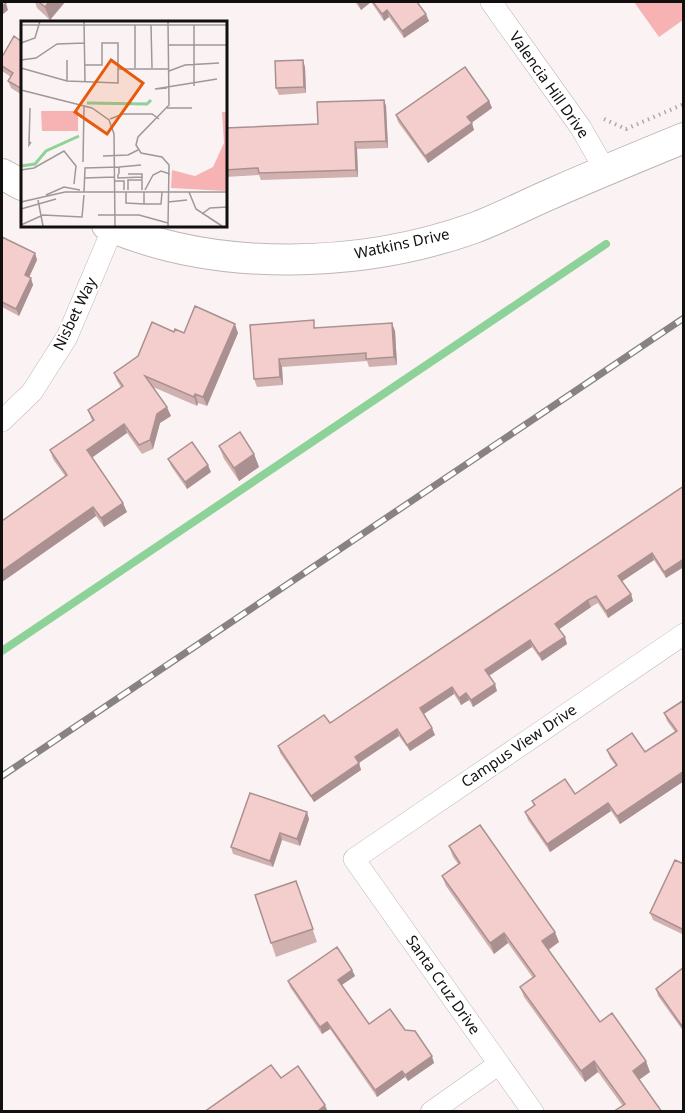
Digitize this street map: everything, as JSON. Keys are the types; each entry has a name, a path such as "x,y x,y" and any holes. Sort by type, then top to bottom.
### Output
{"main road":[{"name":"Watkins Drive","path":"110,226 169,248 228,256 286,259 354,255 417,243 473,228 684,138"},
{"path":"2,174 21,184"}],"street":[{"name":"Valencia Hill Drive","path":"491,2 581,128 605,170"},
{"name":"Nisbet Way","path":"2,421 32,392 67,337 110,226"},
{"name":"Campus View Drive","path":"354,859 684,634"},
{"name":"Santa Cruz Drive","path":"354,859 533,1112"},
{"path":"431,1112 499,1064"}],"path":[{"path":"604,119 626,129 684,104"}],"shaded area":[{"path":"634,2 683,2 683,20 659,37"}],"building":[{"path":"39,2 49,2 45,7"},
{"path":"373,2 417,2 426,14 402,31 387,10 382,14"},
{"path":"14,36 21,41 21,88 8,81 13,73 2,66 2,57"},
{"path":"303,60 304,87 276,88 275,61"},
{"path":"465,67 489,101 467,117 472,123 425,156 396,115"},
{"path":"384,100 386,141 355,142 356,170 259,173 258,168 226,170 226,128 318,124 317,102"},
{"path":"2,237 35,253 25,275 31,278 16,309 2,302"},
{"path":"195,306 235,324 203,397 195,394 194,397 145,376 167,407 157,414 150,440 139,445 124,424 87,450 123,503 101,518 93,507 2,571 2,521 67,475 50,450 94,420 88,410 123,386 114,373 138,356 152,322 174,332 175,329 184,333"},
{"path":"314,320 314,328 392,323 394,357 366,359 366,353 279,359 280,377 254,379 250,325"},
{"path":"240,432 254,454 234,468 219,446"},
{"path":"192,442 208,465 185,482 168,459"},
{"path":"684,486 684,559 664,572 652,553 618,576 631,594 606,611 596,596 588,600 555,624 565,637 539,654 530,640 485,670 495,684 471,700 466,693 459,698 452,687 420,708 432,728 407,745 397,729 355,757 359,763 311,796 278,746 324,715 330,723"},
{"path":"684,700 684,771 617,816 608,803 547,844 525,812 535,805 532,801 565,779 575,794 617,765 607,750 632,733 645,752 677,731 664,713"},
{"path":"250,793 307,812 297,839 280,833 270,861 231,847"},
{"path":"480,825 555,932 542,941 600,1022 612,1013 646,1061 633,1071 662,1112 613,1112 625,1104 594,1061 581,1071 520,987 535,976 504,933 490,943 442,876 460,863 449,846"},
{"path":"675,860 684,864 684,930 650,913"},
{"path":"296,881 313,929 271,943 255,895"},
{"path":"337,947 352,970 338,980 369,1024 390,1009 405,1030 415,1031 432,1056 405,1075 402,1071 375,1090 327,1022 320,1027 288,981"},
{"path":"684,967 684,1029 656,989"},
{"path":"271,1065 281,1078 298,1066 325,1105 317,1112 204,1112"}],"waterway":[{"path":"2,651 606,244"}],"railway":[{"path":"2,776 684,318"}]}
